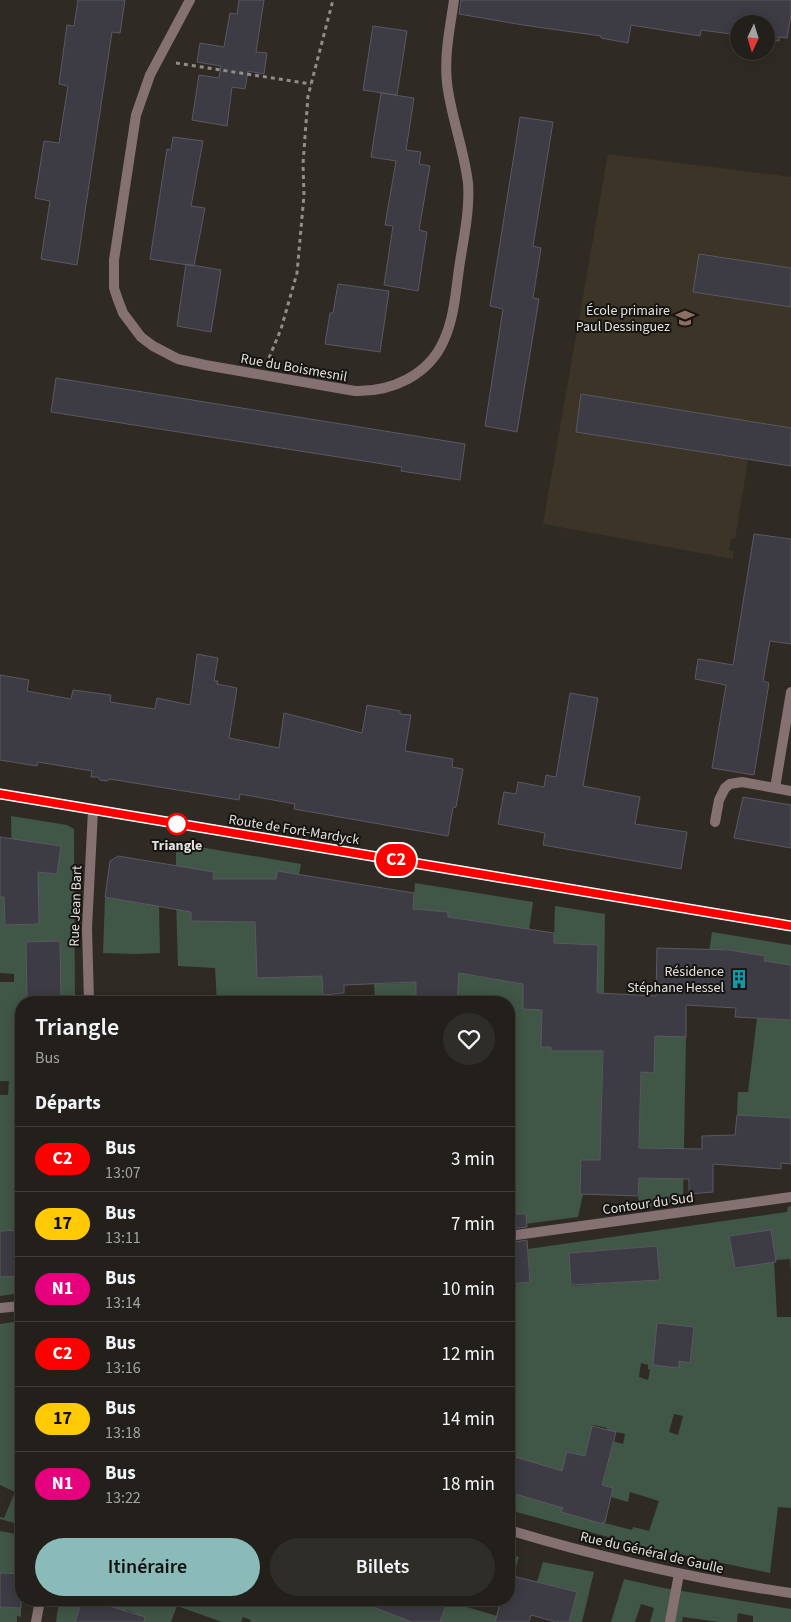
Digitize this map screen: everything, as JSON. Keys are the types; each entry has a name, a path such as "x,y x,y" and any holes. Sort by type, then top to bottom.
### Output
{"main road":[{"name":"Route de Fort-Mardyck","path":"0,794 791,926"}],"street":[{"name":"Rue du Boismesnil","path":"190,0 143,91 136,115 115,251 114,288 123,313 141,336 153,346 178,358 205,365 355,391 377,390 398,384 416,374 431,360 445,339 452,316 468,200 463,154 447,83 446,56 454,0"},
{"path":"775,788 791,692"},
{"path":"715,822 719,800 725,788 730,784 742,782 791,791"},
{"name":"Rue Jean Bart","path":"89,996 87,928 93,810"},
{"name":"Contour du Sud","path":"515,1235 791,1197"},
{"path":"0,1308 15,1307"},
{"name":"Rue du Général de Gaulle","path":"515,1532 679,1574 791,1593"},
{"path":"670,1622 679,1574"},
{"path":"36,1622 39,1606"}],"path":[{"path":"261,375 281,329 297,274 304,195 303,164 308,96 333,0"},
{"path":"158,60 311,84"}],"shaded area":[{"name":"École primaire Paul Dessinguez","path":"608,154 791,177 791,466 748,460 735,539 731,539 729,550 733,551 733,559 543,524"}],"green space":[{"path":"11,816 67,825 74,829 75,996 15,996 15,1230 0,1231 0,1095 8,1095 9,1081 0,1081 0,982 14,982 14,974 0,973 0,897 4,897 5,925 13,925 12,896 20,870 57,874 61,847 12,868"},
{"path":"176,843 301,864 299,875 277,871 322,967 323,996 217,996 215,968 178,966","holes":["215,879 250,879 251,922 215,921"]},
{"path":"415,883 533,902 524,965 523,1009 532,1009 598,945 557,944 553,967 555,906 605,914 604,993 583,991 604,1002 600,1161 584,1173 583,1194 578,1217 515,1225 515,996 457,996 458,988 446,988 445,996 375,996 374,984 410,983 410,967 448,912 413,909","holes":["462,919 526,929 517,983 474,976 475,960 459,956","542,1029 566,1051 551,1051 551,1047 541,1047"]},
{"path":"105,897 159,906 160,953 103,953"},
{"path":"712,932 791,945 791,965 764,961 764,956 725,949 724,954 709,952"},
{"path":"675,1004 674,1036 686,1037 683,1202 638,1208 641,1072 654,1073 654,1064 641,1058 654,1059 655,1036 665,1036"},
{"path":"757,1018 791,1020 791,1118 737,1115 738,1092 748,1092"},
{"path":"791,1206 791,1274 790,1259 776,1260 770,1230 730,1236 735,1268 774,1262 777,1317 791,1317 791,1508 778,1507 770,1573 645,1547 515,1512 515,1494 538,1501 548,1467 515,1458 515,1283 530,1282 528,1249 787,1212 788,1207","holes":["657,1246 660,1279 571,1286 569,1253","641,1363 648,1365 650,1370 648,1380 639,1377","674,1414 683,1416 678,1435 669,1432","593,1425 607,1428 599,1462 608,1464 602,1486 613,1489 611,1497 628,1502 630,1492 659,1501 649,1531 633,1527 632,1530 562,1512 567,1491 578,1481","611,1431 625,1434 623,1444 609,1440"]},
{"path":"15,1276 15,1294 0,1296 0,1277"},
{"path":"15,1322 15,1492 0,1485 0,1324"},
{"path":"15,1492 15,1523 0,1519 0,1517 4,1518"},
{"path":"0,1531 15,1534 15,1574 0,1573"},
{"path":"515,1556 519,1557 515,1570"},
{"path":"543,1562 594,1572 582,1622 569,1622 577,1592 537,1582"},
{"path":"624,1579 664,1588 791,1609 791,1622 753,1622 753,1616 738,1613 737,1622 719,1622 683,1617 682,1622 650,1622 654,1608 641,1604 635,1622 611,1622"},
{"path":"58,1606 177,1606 171,1622 132,1622 135,1613 126,1610 122,1622 56,1622"},
{"path":"177,1606 375,1606 412,1622 250,1622 251,1620 243,1617 241,1622 222,1622"},
{"path":"446,1606 463,1606 497,1616 495,1622 440,1622"},
{"path":"0,1607 21,1608 21,1617 17,1616 17,1622 0,1622"}],"building":[{"path":"78,0 125,0 120,33 112,32 77,265 41,259 50,201 35,198 44,141 59,143 68,86 59,84 67,25 74,26"},
{"path":"239,0 264,0 256,52 267,53 264,74 248,71 245,89 232,87 227,126 192,120 199,75 219,78 221,66 197,62 200,43 224,47 230,13 237,14"},
{"path":"461,0 791,0 791,15 787,38 779,37 779,41 775,40 775,15 730,15 730,34 701,30 700,36 631,25 628,43 601,38 601,36 459,14"},
{"path":"373,26 407,31 397,95 363,90"},
{"path":"381,93 414,98 406,150 421,152 419,164 430,166 419,230 427,232 418,291 384,285 393,226 385,225 396,161 371,157"},
{"path":"520,117 553,122 533,246 541,248 533,298 539,299 517,432 485,426 503,309 490,306"},
{"path":"173,137 203,141 191,206 205,208 194,266 150,259 167,149 171,150"},
{"path":"699,254 791,268 791,307 693,292"},
{"path":"186,264 221,270 211,332 177,326"},
{"path":"338,284 389,291 380,352 325,344 330,313 333,313"},
{"path":"56,378 465,444 460,480 401,471 402,467 51,412"},
{"path":"581,394 791,428 791,466 576,432"},
{"path":"754,534 791,539 791,644 770,641 763,681 769,683 754,775 712,768 726,685 695,679 698,659 733,665"},
{"path":"197,654 218,658 214,681 218,681 217,684 237,688 229,738 279,748 284,713 362,733 367,705 411,715 405,751 453,759 452,767 463,769 448,836 294,809 295,804 240,794 239,800 110,779 107,781 100,780 98,777 91,777 92,771 38,762 37,766 0,760 0,675 29,680 27,691 71,699 73,690 111,695 110,702 155,709 157,698 190,705"},
{"path":"570,693 598,698 583,786 640,797 635,824 687,832 681,869 543,845 545,833 498,824 504,792 516,794 518,782 544,787 546,775 556,777"},
{"path":"743,797 791,805 791,848 734,838"},
{"path":"0,837 61,846 57,874 38,872 39,924 5,925 4,897 0,897"},
{"path":"118,856 214,872 213,879 276,879 277,871 414,893 413,909 448,912 448,917 554,933 554,943 598,945 598,993 656,996 657,948 729,950 765,956 764,961 791,965 791,1020 735,1017 736,1008 686,1005 686,1037 655,1036 654,1073 641,1072 639,1148 702,1149 702,1136 735,1135 737,1115 791,1118 791,1164 781,1163 781,1169 713,1164 713,1192 689,1194 689,1179 639,1178 638,1196 580,1194 581,1160 600,1160 603,1051 551,1051 551,1047 541,1047 542,1010 523,1009 523,984 459,973 457,996 416,996 416,982 344,985 344,993 323,995 322,976 257,978 255,922 191,921 191,912 105,897 110,861"},
{"path":"60,941 61,996 27,996 26,942"},
{"path":"515,1214 526,1214 527,1227 515,1228"},
{"path":"15,1230 15,1276 0,1277 0,1231"},
{"path":"771,1230 776,1262 735,1268 729,1236"},
{"path":"527,1240 530,1282 515,1283 515,1242"},
{"path":"657,1246 660,1280 571,1285 569,1253"},
{"path":"657,1323 694,1327 690,1363 679,1361 679,1368 653,1365"},
{"path":"592,1426 616,1432 602,1485 613,1488 603,1524 561,1512 563,1508 515,1494 515,1457 562,1471 567,1452 585,1456"},
{"path":"0,1573 15,1574 15,1606 21,1606 21,1608 0,1607"},
{"path":"515,1576 577,1592 569,1622 556,1622 531,1615 529,1622 495,1622 499,1606 515,1606"},
{"path":"80,1606 109,1606 145,1617 144,1622 75,1622"},
{"path":"370,1606 446,1606 440,1622 412,1622"}],"bus line":[{"name":"C2","path":"0,794 791,926"}],"place":[{"name":"École primaire Paul Dessinguez","path":"685,318"},
{"name":"Triangle","path":"177,824"},
{"name":"Résidence Stéphane Hessel","path":"739,979"}]}
